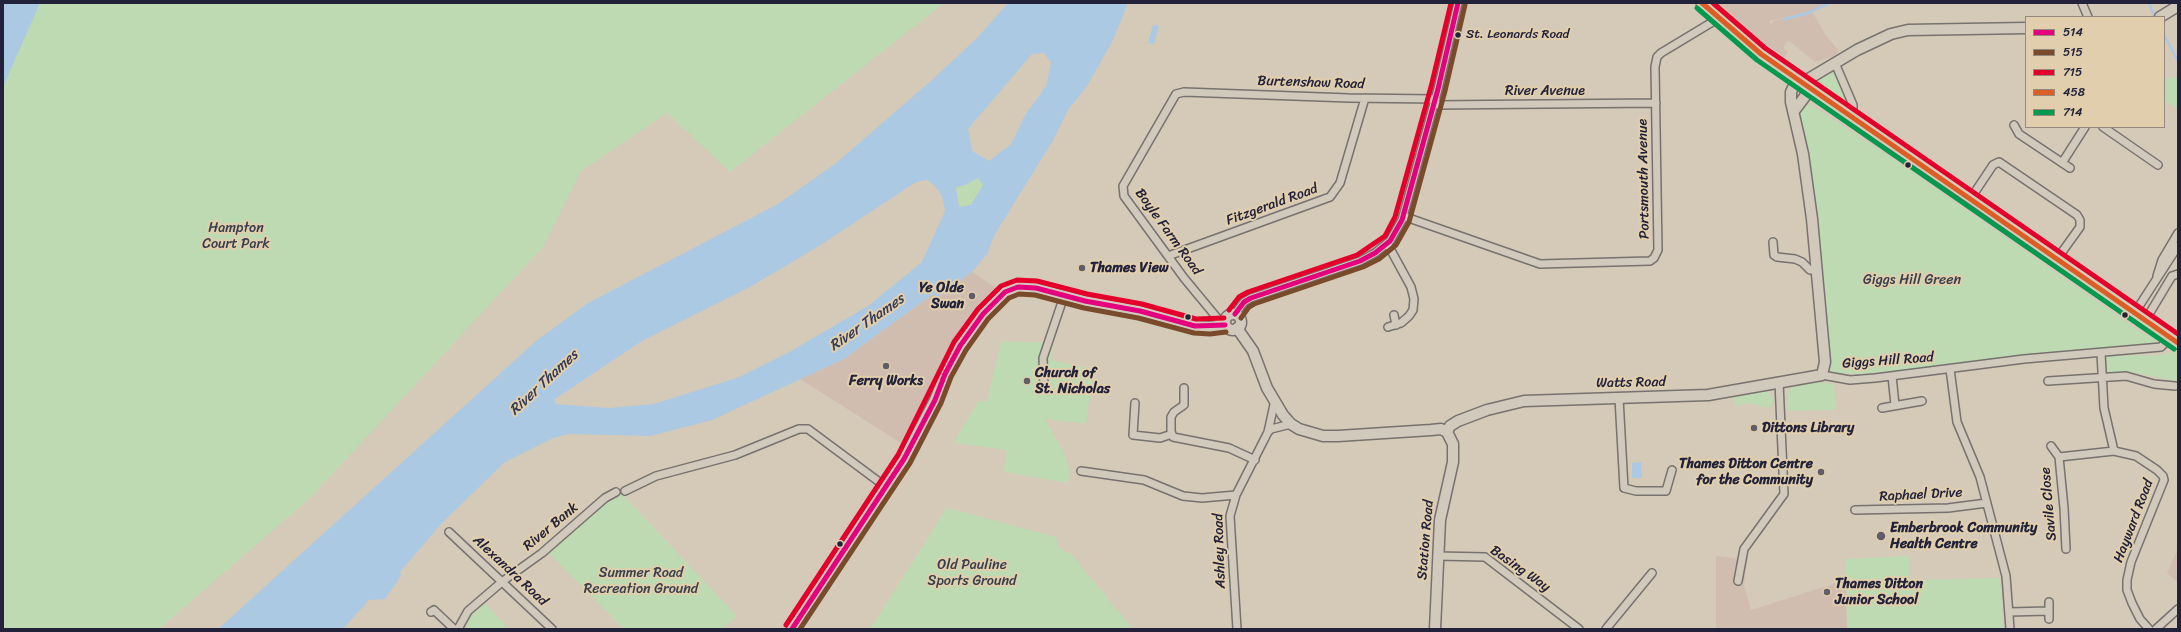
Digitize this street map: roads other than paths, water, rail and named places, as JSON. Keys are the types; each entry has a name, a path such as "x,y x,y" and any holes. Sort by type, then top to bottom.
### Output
{"main road":[{"path":"1702,3 1761,54 1971,198 2134,314 2174,340"}],"street":[{"path":"792,629 886,487 935,400 950,362 964,339 983,314 1011,289 1018,286 1036,288 1064,296 1140,311 1195,326 1210,327 1225,323 1230,314 1235,314 1244,302 1251,298 1360,261 1375,253 1387,243 1397,230 1403,216 1435,102 1458,3"},
{"path":"2082,3 2088,16"},
{"path":"2161,16 2178,6"},
{"name":"Portsmouth Avenue","path":"1403,216 1540,264 1650,260 1657,255 1658,250 1656,57 1666,49 1719,18"},
{"path":"1794,111 1806,95 1801,82 1857,50 1900,31 2025,28"},
{"path":"1835,63 1853,105 1854,117"},
{"name":"Giggs Hill Road","path":"1801,82 1791,92 1791,102 1808,182 1825,362 1822,375 1850,380 1892,376 2024,359 2161,347 2174,340"},
{"name":"Boyle Farm Road","path":"1184,92 1179,92 1173,98 1123,190 1131,208 1218,319 1225,323"},
{"name":"Burtenshaw Road","path":"1184,92 1435,102"},
{"name":"Fitzgerald Road","path":"1168,256 1330,197 1340,183 1364,98"},
{"name":"River Avenue","path":"1435,102 1656,103"},
{"path":"2014,125 2020,134 2070,168"},
{"path":"2062,163 2084,128"},
{"path":"2104,128 2158,165"},
{"path":"1971,198 1993,165 1999,162 2077,215 2080,220 2080,227 2057,260"},
{"path":"2157,278 2158,269 2162,260 2178,233"},
{"path":"1773,242 1774,255 1777,257 1795,259 1802,262 1810,270 1816,270"},
{"path":"1387,243 1411,288 1414,299 1413,310 1409,316 1401,323 1388,327"},
{"path":"2134,314 2178,246"},
{"path":"2145,321 2172,276 2178,274"},
{"path":"1044,388 1043,358 1064,296"},
{"path":"1225,323 1230,330 1237,328 1240,324 1240,319 1235,314"},
{"path":"1394,315 1396,325"},
{"path":"1237,328 1252,351 1258,369 1274,400 1291,424 1307,432 1323,436 1365,435 1441,429 1447,432"},
{"path":"2101,353 2104,408 2114,451"},
{"name":"Raphael Drive","path":"1950,369 1957,422 1980,477 2006,576 2010,629"},
{"name":"Watts Road","path":"1447,432 1450,426 1458,421 1513,403 1539,399 1708,395 1822,375"},
{"path":"1892,376 1895,405"},
{"path":"2048,381 2126,376 2154,384 2175,386"},
{"path":"1738,581 1744,549 1784,494 1779,382"},
{"path":"1172,434 1171,417 1174,412 1184,405 1184,388"},
{"path":"1619,398 1624,488 1636,491 1666,491 1672,470"},
{"name":"Ashley Road","path":"1237,629 1230,516 1236,495 1268,432 1274,400"},
{"path":"1882,408 1922,400"},
{"path":"1135,402 1133,435 1160,438 1172,434"},
{"path":"1268,432 1271,429 1291,424"},
{"path":"625,491 656,476 735,455 799,429 808,429 886,487"},
{"name":"Station Road","path":"1435,629 1437,556 1442,507 1453,462 1453,444 1447,432"},
{"path":"1172,434 1180,439 1229,448 1255,460"},
{"name":"Savile Close","path":"2051,446 2059,456 2066,549"},
{"name":"Savile Close","path":"2059,456 2114,451"},
{"name":"Hayward Road","path":"2114,451 2136,456 2157,470 2163,476 2164,480 2131,562 2126,580 2127,590 2132,604 2140,619 2149,629"},
{"path":"1081,471 1144,480 1183,496 1202,498 1236,495"},
{"name":"River Bank","path":"458,629 468,611 503,581 542,553 588,512 616,492"},
{"name":"Raphael Drive","path":"1855,510 1948,508 1987,502"},
{"name":"Alexandra Road","path":"449,532 503,581 552,629"},
{"name":"Basing Way","path":"1437,556 1485,556 1579,629"},
{"path":"1606,629 1652,573"},
{"path":"2049,602 2049,619"},
{"path":"2156,629 2178,609"},
{"path":"431,612 434,610 454,629"},
{"path":"2009,612 2049,611"}],"water":[{"path":"3,3 40,3 3,87"},
{"name":"River Thames","path":"1008,3 1128,3 1113,40 1087,86 1068,110 1052,142 995,234 987,254 972,272 936,298 933,294 844,359 712,420 650,436 568,434 553,438 505,462 442,523 400,572 401,576 385,599 369,600 343,629 218,629 536,341 588,303 778,204 835,164 932,80 977,38","holes":["1044,53 1051,63 1046,86 1025,115 1011,144 989,161 972,151 968,129 1032,54","978,178 983,185 971,205 959,207 956,187 965,185","927,180 935,186 942,196 945,211 922,262 868,306 791,351 739,377 654,404 609,408 555,404 555,399 642,341 750,287 819,246 916,182"]},
{"path":"1153,25 1159,26 1154,44 1148,43"},
{"path":"1641,462 1642,478 1632,478 1632,463"}],"waterway":[{"path":"1785,19 1808,13 1829,3"},
{"path":"2149,3 2155,16"},
{"path":"2165,37 2178,61"}],"place":[{"name":"St. Leonards Road","path":"1458,35"},
{"name":"Thames View","path":"1082,268"},
{"name":"Ye Olde Swan","path":"972,296"},
{"name":"Ferry Works","path":"886,366"},
{"name":"Church of St. Nicholas","path":"1027,381"},
{"name":"Dittons Library","path":"1754,428"},
{"name":"Thames Ditton Centre for the Community","path":"1821,472"},
{"name":"Emberbrook Community Health Centre","path":"1881,536"},
{"name":"Thames Ditton Junior School","path":"1827,592"}],"park label":[{"name":"Hampton Court Park","path":"236,236"},
{"name":"Giggs Hill Green","path":"1912,280"},
{"name":"Old Pauline Sports Ground","path":"972,574"},
{"name":"Summer Road Recreation Ground","path":"641,582"}]}
